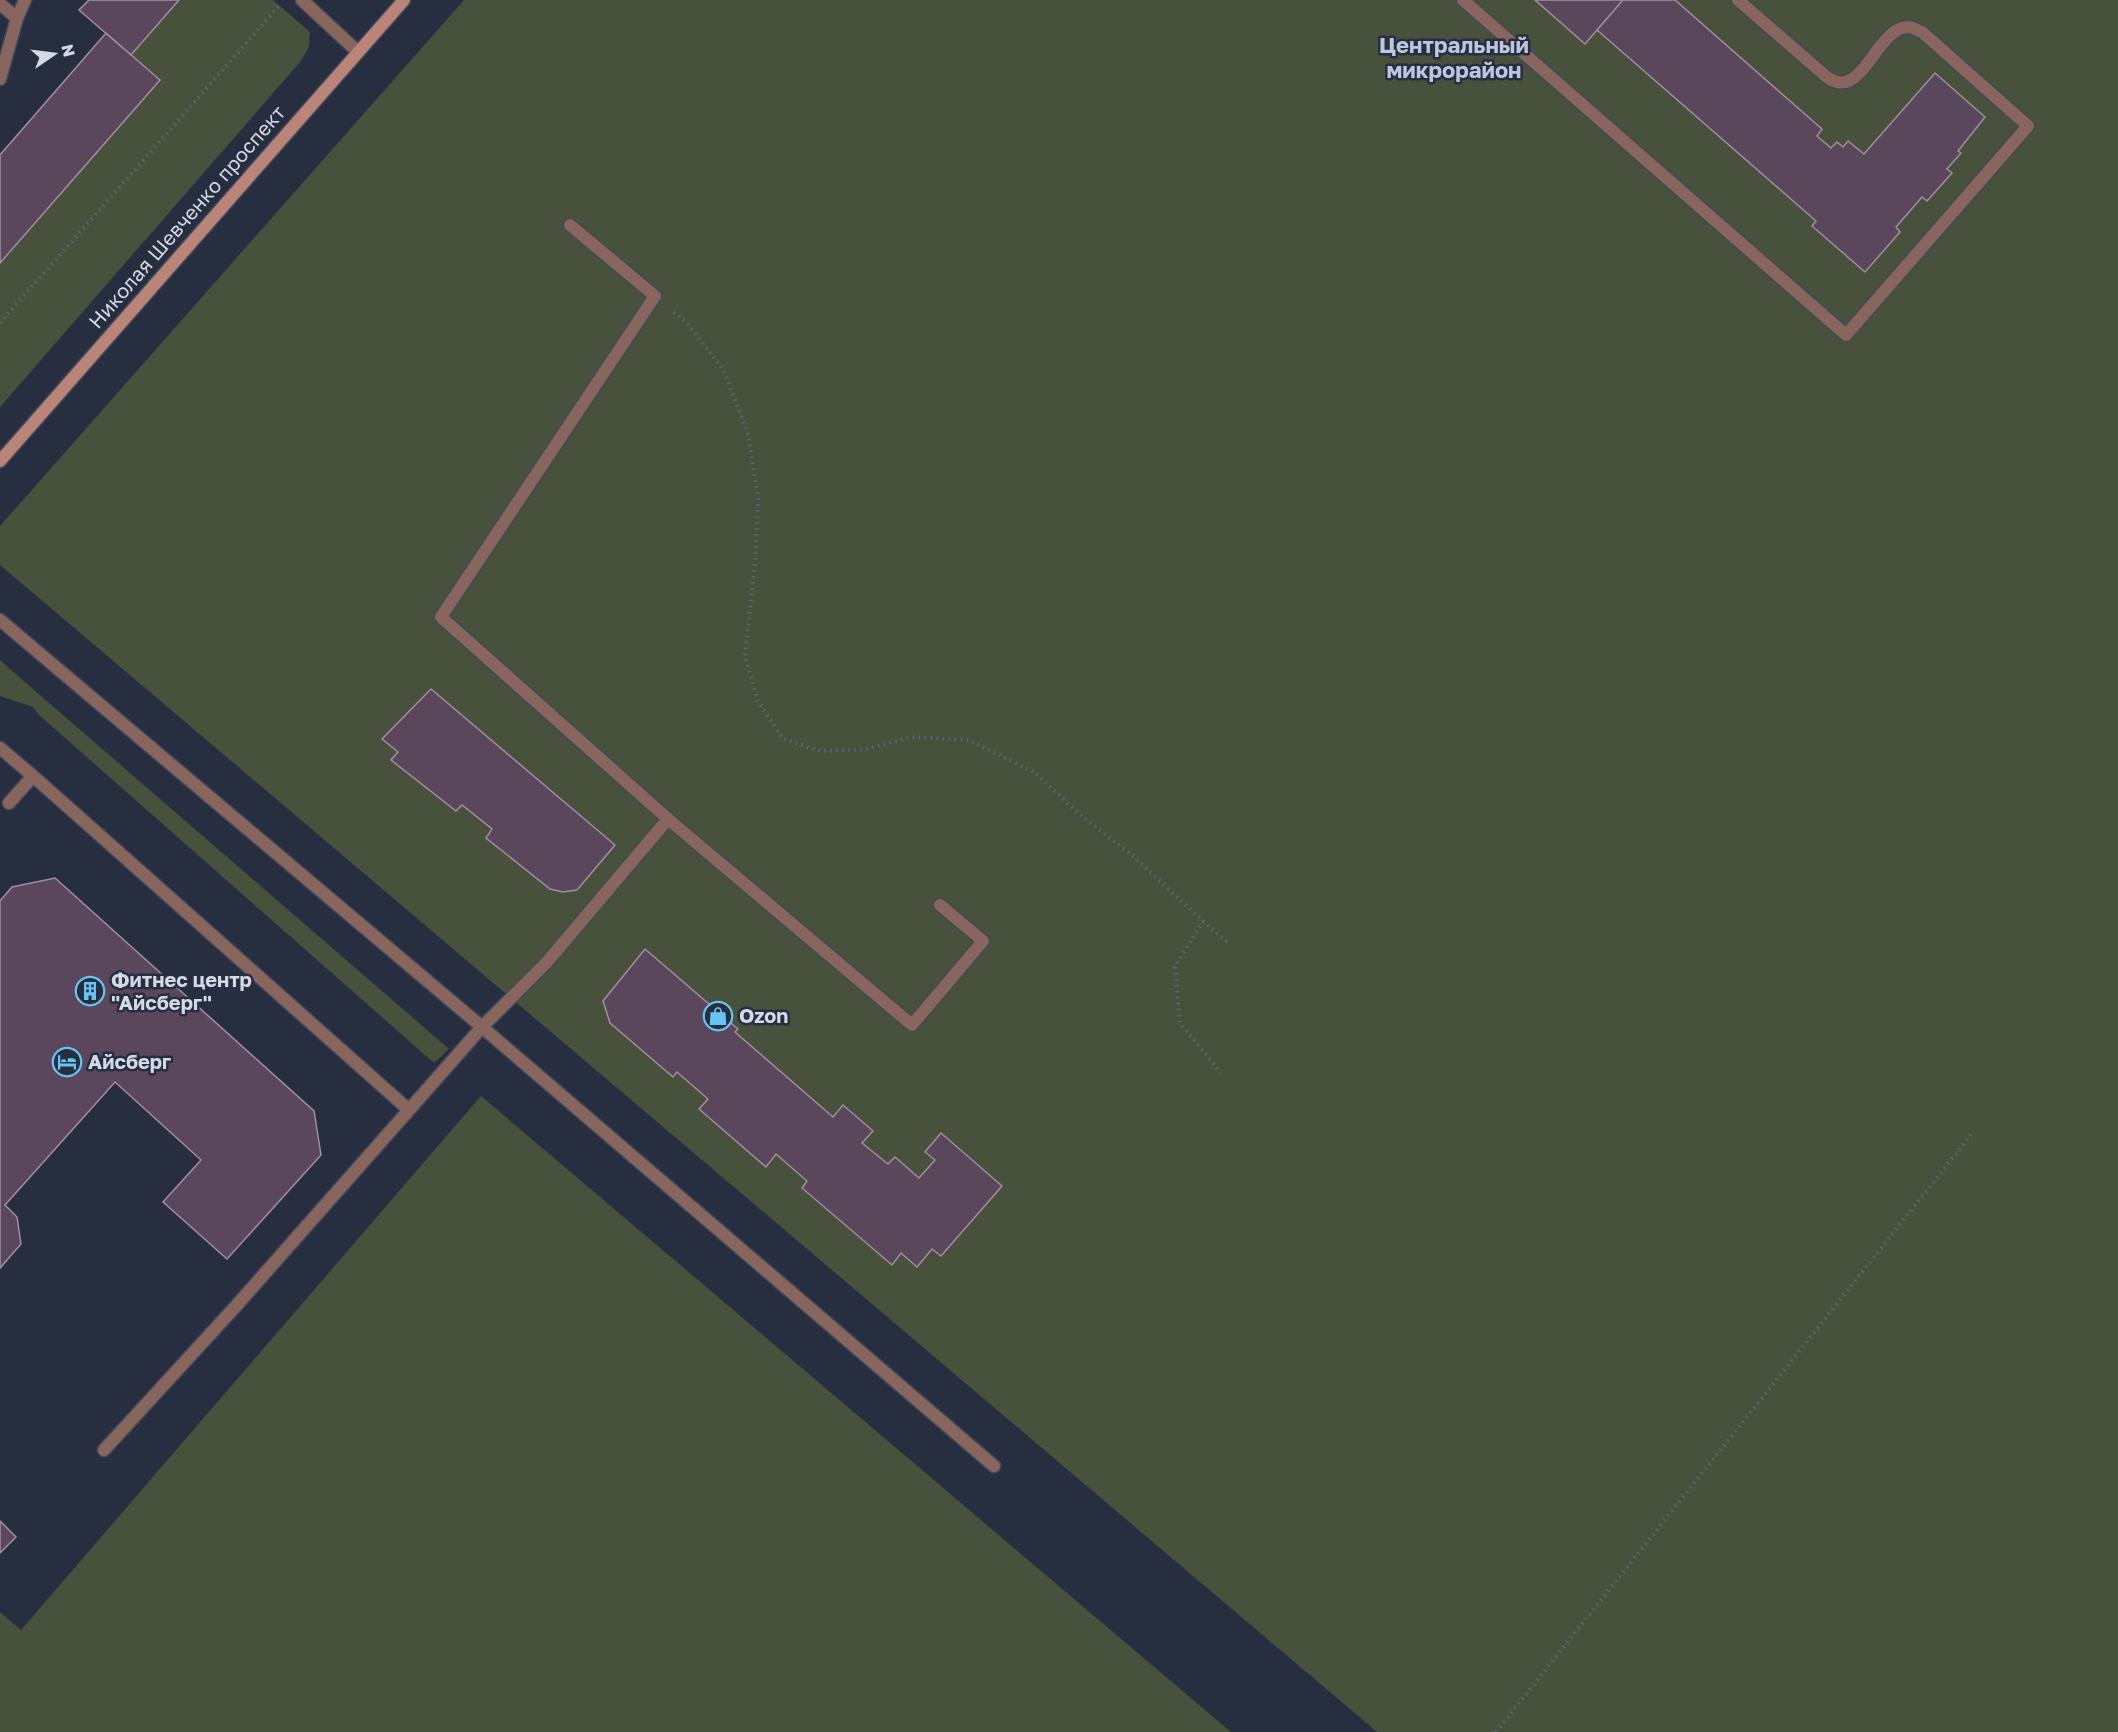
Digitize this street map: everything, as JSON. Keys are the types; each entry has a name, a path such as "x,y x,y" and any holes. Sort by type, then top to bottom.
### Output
{"main road":[{"name":"Николая Шевченко проспект","path":"0,461 404,0"}],"lane":[{"path":"0,79 17,18 25,0"},
{"path":"302,0 357,52"},
{"path":"1463,0 1846,335 2028,126 1922,32 1910,27 1900,28 1890,35 1856,76 1846,82 1838,83 1828,78 1738,0"},
{"path":"0,4 17,18"},
{"path":"570,225 655,296 441,617 668,819 912,1025 982,941 940,905"},
{"path":"0,620 482,1027 994,1466"},
{"path":"0,748 409,1110"},
{"path":"9,803 33,776"},
{"path":"104,1450 236,1306 482,1027 547,962 668,819"}],"path":[{"path":"0,322 284,0"},
{"path":"655,296 687,323 723,369 748,433 758,499 755,562 745,656 758,701 783,739 821,751 866,748 912,737 968,740 1034,772 1084,818 1132,855 1230,944"},
{"path":"1203,921 1175,967 1180,1023 1221,1073"},
{"path":"1496,1732 1972,1134"}],"green space":[{"path":"179,0 273,0 310,32 309,47 301,61 0,407 0,263 131,55"},
{"path":"464,0 2118,0 2118,1732 1377,1732 0,565 0,526"},
{"path":"0,660 449,1049 434,1063 39,715 33,707 0,696"},
{"path":"481,1096 1231,1732 0,1732 0,1612 21,1630"}],"building":[{"path":"89,0 179,0 131,55 79,10"},
{"path":"1535,0 1623,0 1585,44"},
{"path":"1623,0 1675,0 1822,129 1817,136 1831,148 1837,142 1843,147 1848,141 1864,154 1935,73 1985,117 1958,151 1961,153 1947,169 1952,173 1927,201 1922,197 1896,227 1900,232 1865,272 1812,226 1816,221 1597,30"},
{"path":"106,33 160,80 0,263 0,155"},
{"path":"431,689 615,845 577,890 563,892 550,889 486,838 492,829 462,805 456,811 391,760 398,752 382,739"},
{"name":"Фитнес центр \"Айсберг\"","path":"55,878 314,1111 321,1155 227,1259 163,1202 201,1160 115,1082 5,1205 17,1217 21,1244 0,1268 0,901 12,887"},
{"path":"645,949 738,1029 735,1032 833,1117 843,1105 873,1131 862,1143 888,1164 895,1157 919,1178 935,1160 925,1152 941,1133 1002,1186 941,1256 932,1249 917,1267 901,1253 892,1265 802,1188 807,1181 776,1154 766,1167 699,1109 708,1099 677,1072 673,1077 610,1023 603,1001"},
{"path":"0,1521 16,1537 0,1553"}],"place":[{"name":"Фитнес центр \"Айсберг\"","path":"90,991"},
{"name":"Ozon","path":"718,1016"},
{"name":"Айсберг","path":"67,1062"}],"district":[{"name":"Центральный микрорайон","path":"1454,58"}]}
